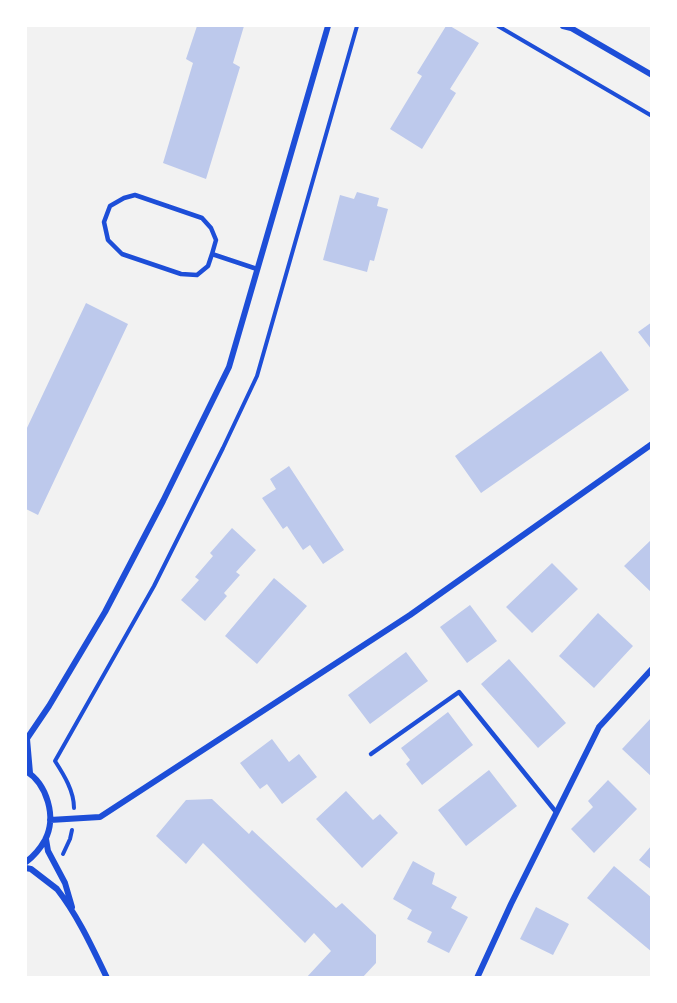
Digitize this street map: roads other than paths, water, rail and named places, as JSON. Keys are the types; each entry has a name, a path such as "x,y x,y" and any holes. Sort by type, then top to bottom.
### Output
{"street":[{"path":"26,862 35,855 45,838 50,820 48,803 42,787 28,772 26,740 105,612 229,367 328,26"},
{"path":"563,26 571,28 651,75"},
{"path":"50,820 100,817 410,615 651,444"},
{"path":"477,978 599,727 651,669"},
{"path":"45,838 48,852 65,883 74,913"},
{"path":"26,868 31,869 57,889 74,913 107,978"}],"lane":[{"path":"135,195 202,218 212,228 216,240 212,254 208,266 197,275 181,274 122,254 108,240 104,222 110,206 135,195"},
{"path":"212,254 257,268"},
{"path":"371,754 459,692 556,812"}]}
